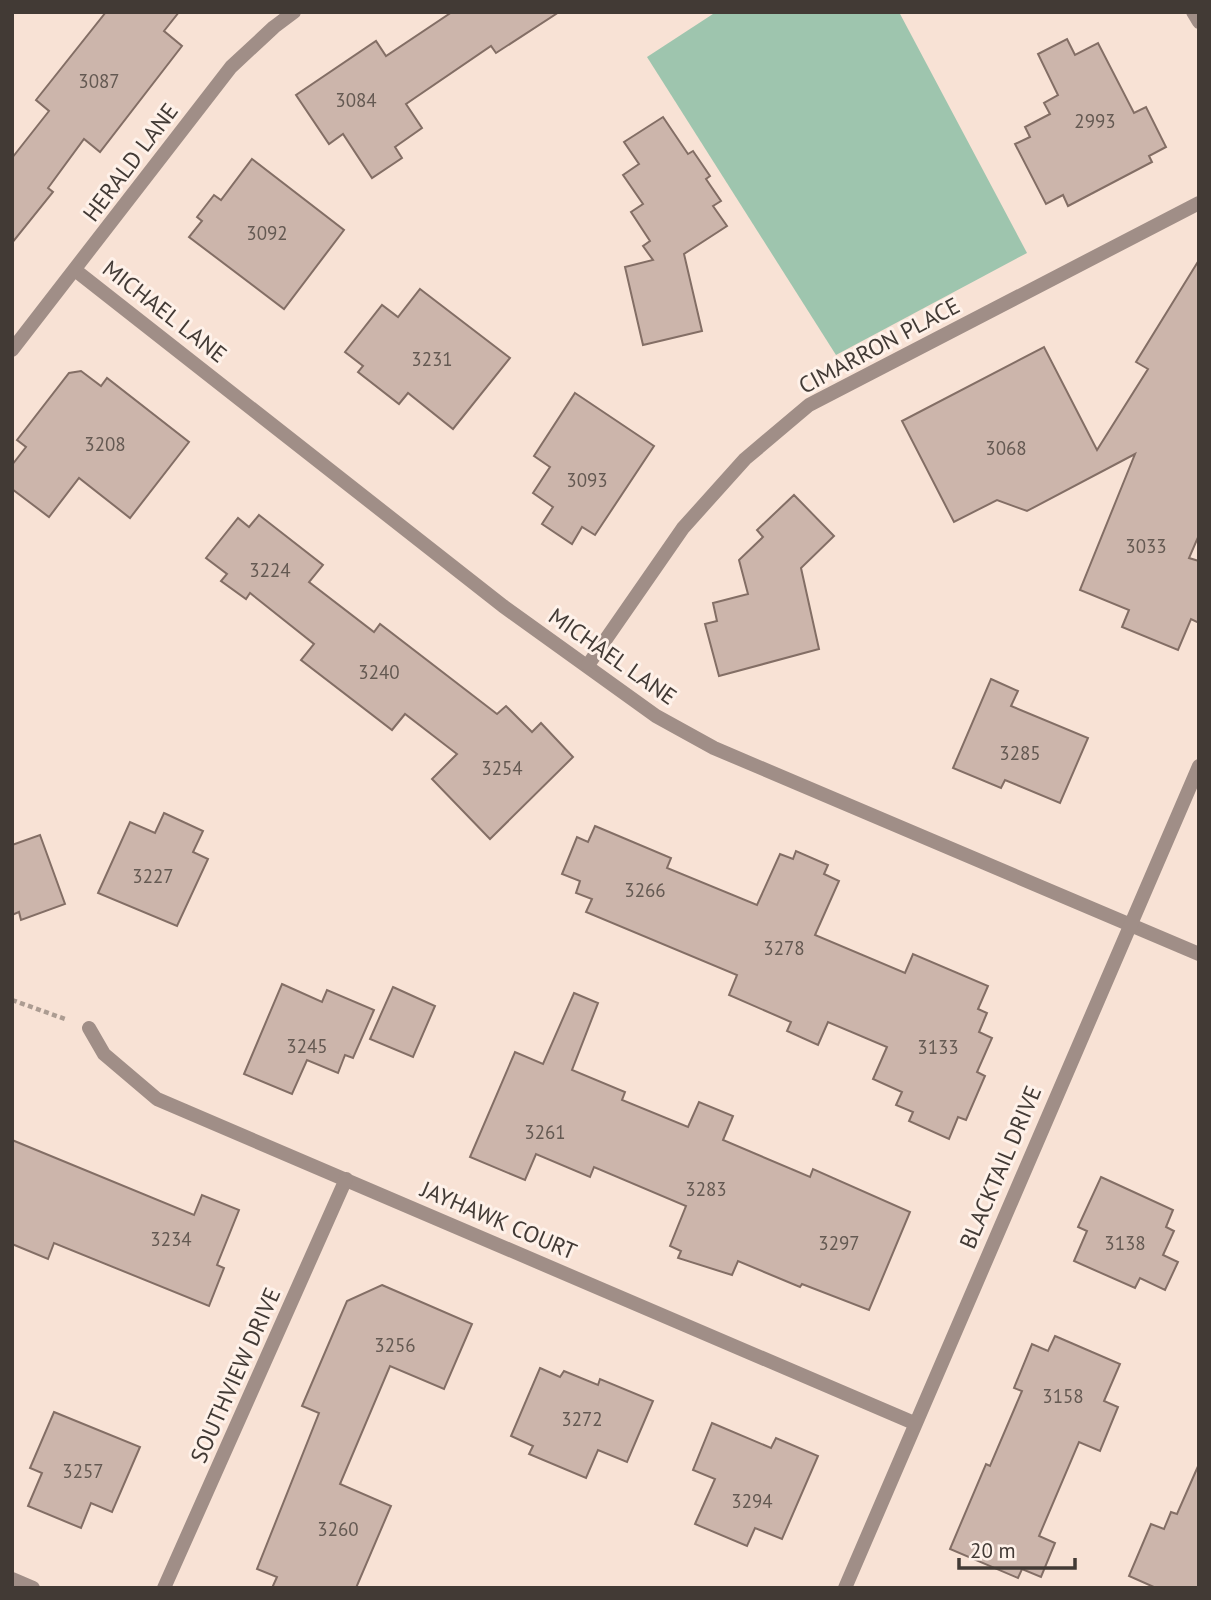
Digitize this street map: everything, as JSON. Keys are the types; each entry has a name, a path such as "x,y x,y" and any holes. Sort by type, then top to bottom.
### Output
{"street":[{"name":"HERALD LANE","path":"12,350 231,67 274,27 295,12"},
{"path":"1193,12 1199,22"},
{"name":"CIMARRON PLACE","path":"588,665 683,528 745,459 809,405 1199,203"},
{"name":"MICHAEL LANE","path":"75,270 503,606 656,716 714,748 1199,954"},
{"name":"BLACKTAIL DRIVE","path":"845,1588 1199,766"},
{"name":"JAYHAWK COURT","path":"89,1028 104,1054 157,1099 914,1423"},
{"name":"SOUTHVIEW DRIVE","path":"164,1588 346,1179"},
{"path":"12,1579 33,1588"}],"path":[{"path":"12,1000 89,1028"}],"green space":[{"path":"716,12 899,12 1027,253 836,355 647,57"}],"building":[{"path":"106,12 179,12 164,31 182,46 100,152 84,139 48,188 53,192 12,243 12,158 49,111 36,100"},
{"path":"452,12 559,12 496,53 491,46 406,104 422,128 395,147 402,158 372,178 343,134 329,144 296,95 376,41 386,56"},
{"path":"1067,39 1075,55 1098,43 1134,113 1146,107 1166,147 1149,156 1152,162 1068,206 1063,195 1046,204 1015,144 1030,137 1025,127 1050,114 1044,103 1058,95 1038,54"},
{"path":"663,117 688,154 693,151 710,176 706,179 721,201 713,206 727,226 684,254 702,331 643,345 625,267 653,260 643,246 650,241 631,212 643,204 623,175 639,164 624,142"},
{"path":"252,159 344,230 284,309 189,237 202,221 197,217 214,195 221,200"},
{"path":"1199,260 1199,535 1189,558 1199,561 1199,623 1191,619 1178,650 1122,627 1129,610 1080,590 1135,454 1027,511 997,500 954,522 902,421 1044,347 1097,450 1148,369 1136,362"},
{"path":"420,289 510,358 453,429 408,393 399,404 358,372 363,366 345,352 382,305 398,317"},
{"path":"81,371 101,386 107,378 189,442 130,518 79,478 49,517 12,489 12,465 26,447 17,440 69,373"},
{"path":"575,393 654,446 595,535 582,527 572,544 542,524 553,507 533,493 550,467 534,456"},
{"path":"794,495 834,536 801,568 819,649 719,676 705,624 717,621 713,603 748,594 739,560 763,537 757,530"},
{"path":"259,515 323,565 309,582 374,632 380,624 497,714 506,706 532,732 541,723 573,757 490,839 432,779 457,754 405,714 392,730 301,660 314,644 250,593 246,599 221,581 227,574 206,558 238,518 249,527"},
{"path":"991,679 1018,691 1011,706 1088,738 1060,803 1005,780 1001,788 953,768"},
{"path":"164,813 203,831 193,852 208,859 177,926 98,893 130,822 155,833"},
{"path":"595,826 671,858 667,868 757,905 780,854 793,859 796,851 828,865 824,874 839,881 815,935 905,973 913,954 988,986 978,1009 987,1013 979,1032 992,1038 977,1072 985,1076 966,1120 958,1117 949,1139 909,1121 913,1112 896,1105 902,1092 873,1079 887,1047 828,1022 818,1045 787,1031 791,1022 729,995 737,975 586,912 592,899 576,893 580,881 562,874 577,837 588,842"},
{"path":"40,835 65,904 21,920 19,912 12,915 12,845"},
{"path":"282,984 322,1002 327,990 374,1010 353,1058 345,1055 338,1073 307,1060 292,1094 244,1074"},
{"path":"393,987 435,1006 413,1057 370,1039"},
{"path":"574,993 598,1003 572,1070 625,1092 622,1100 688,1127 699,1102 733,1116 723,1140 810,1177 813,1169 910,1212 869,1310 802,1284 800,1287 738,1261 732,1275 678,1258 681,1251 670,1246 686,1206 594,1167 590,1177 536,1154 525,1180 470,1157 515,1052 543,1064"},
{"path":"12,1140 194,1215 202,1195 239,1210 217,1265 224,1268 209,1306 54,1243 48,1259 12,1244"},
{"path":"1101,1177 1173,1210 1166,1227 1174,1231 1163,1255 1178,1262 1165,1290 1140,1278 1135,1288 1074,1261 1087,1231 1078,1227"},
{"path":"382,1285 472,1324 444,1389 390,1366 340,1484 391,1506 356,1588 272,1588 277,1577 257,1569 319,1413 302,1406 347,1301"},
{"path":"1055,1336 1120,1364 1104,1401 1118,1407 1100,1451 1079,1442 1039,1536 1055,1543 1041,1577 1022,1569 1018,1578 950,1549 986,1464 990,1466 1022,1391 1014,1388 1032,1344 1048,1351"},
{"path":"540,1368 560,1377 564,1371 598,1385 600,1379 653,1401 627,1462 598,1450 586,1478 529,1454 533,1446 511,1436"},
{"path":"54,1412 140,1447 112,1512 91,1503 81,1528 28,1506 42,1473 30,1468"},
{"path":"712,1423 771,1448 776,1438 818,1456 782,1539 755,1528 747,1546 695,1524 715,1479 693,1470"},
{"path":"1199,1464 1199,1588 1156,1588 1129,1576 1151,1524 1164,1529 1171,1512 1177,1514"}]}
